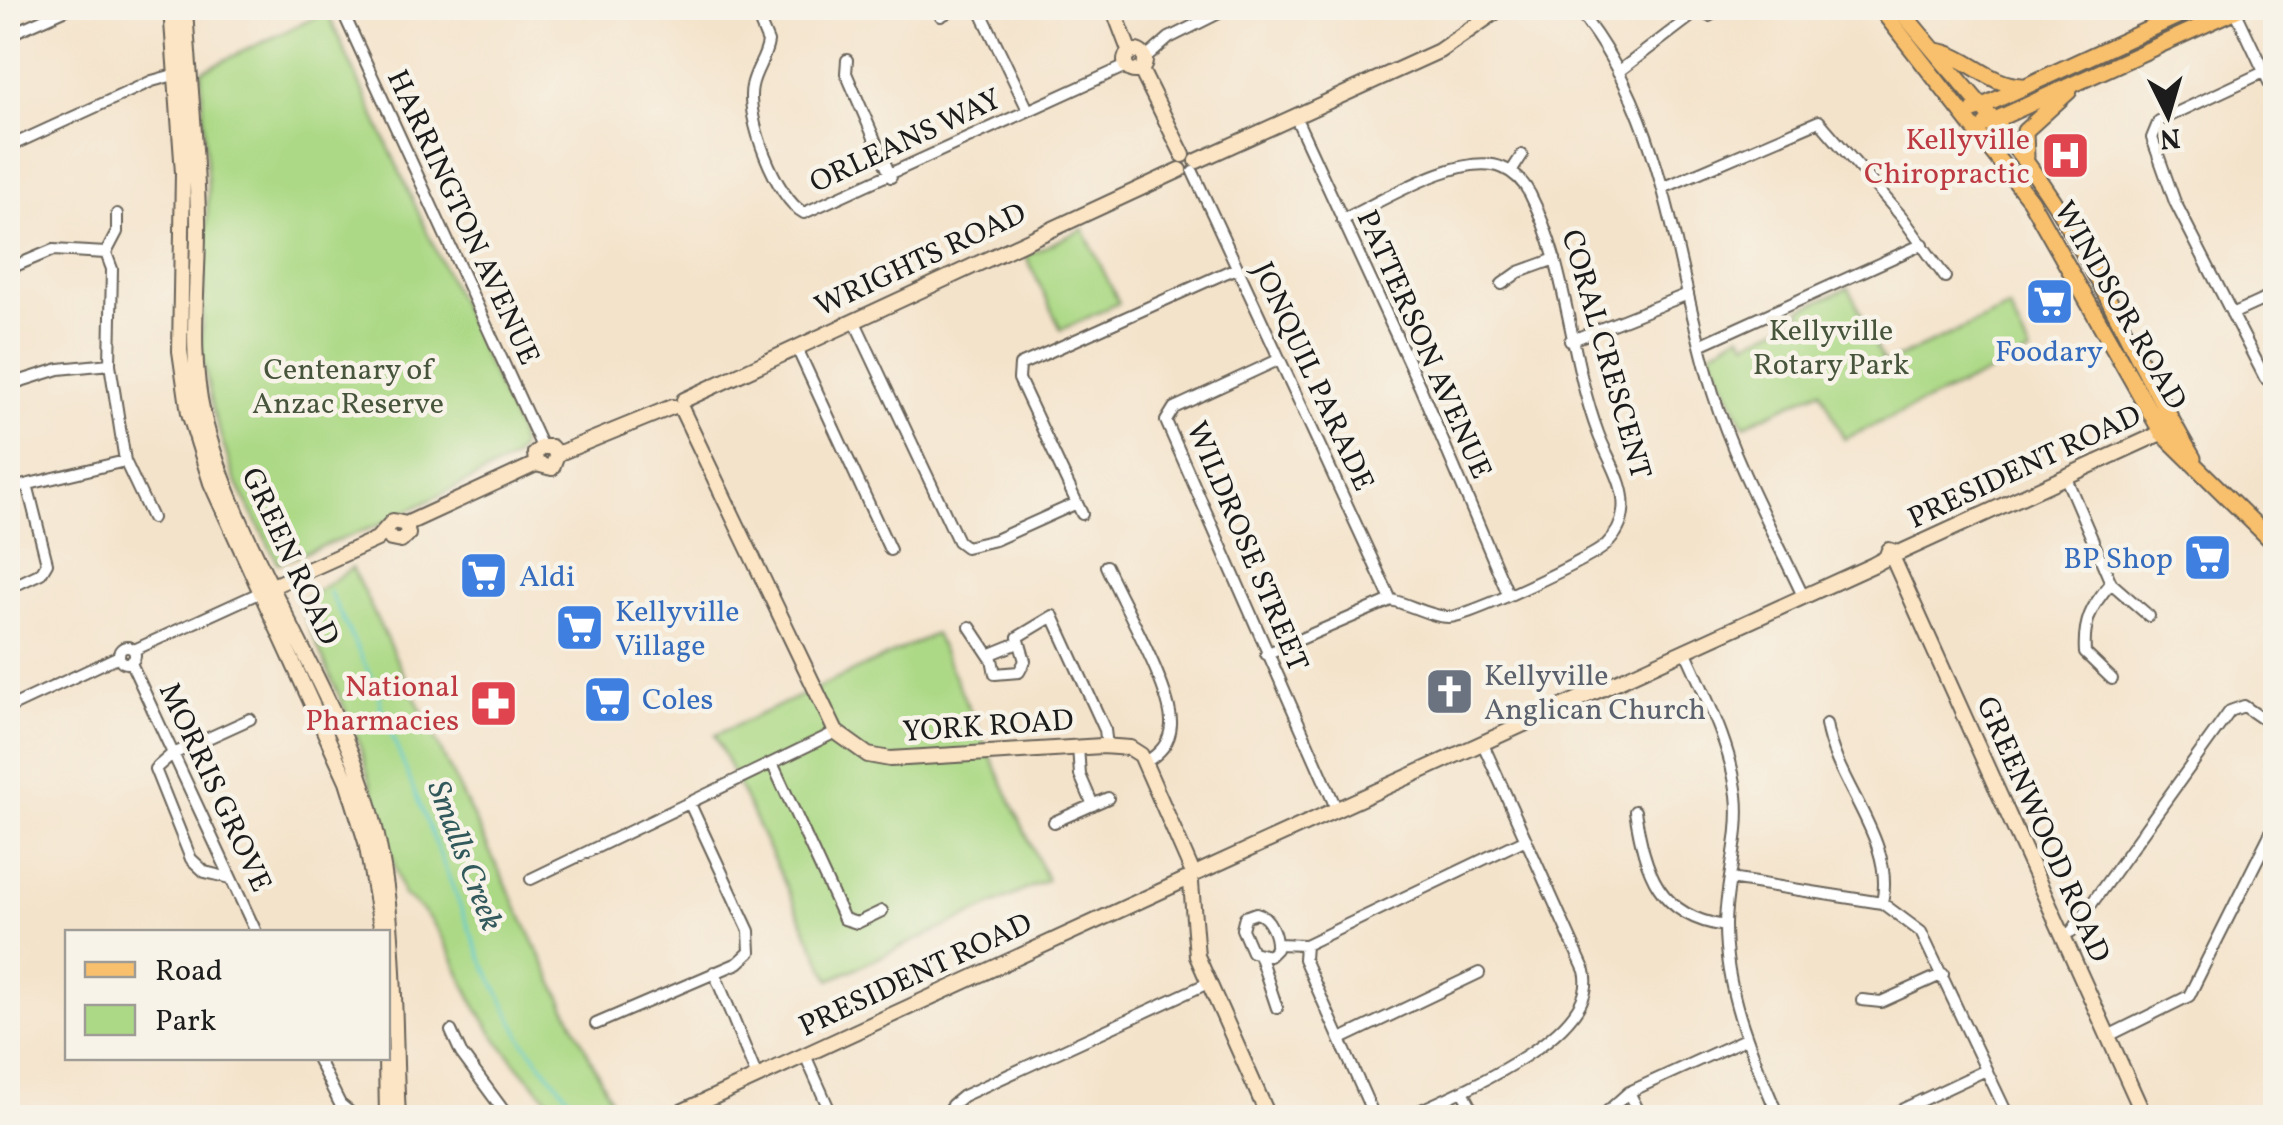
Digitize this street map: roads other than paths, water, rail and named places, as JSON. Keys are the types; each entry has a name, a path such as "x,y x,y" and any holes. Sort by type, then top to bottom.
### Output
{"main road":[{"name":"WINDSOR ROAD","path":"1880,8 1978,128 2061,251 2167,430 2210,482 2276,545"},
{"name":"WINDSOR ROAD","path":"1899,8 2028,163 2079,244 2167,430"},
{"path":"1966,114 2195,8"},
{"path":"1978,128 2238,9"},
{"path":"1936,51 1957,54 1997,82 2022,86"},
{"path":"2028,163 2025,130 2075,84"}],"street":[{"path":"8,34 69,8"},
{"name":"GREEN ROAD","path":"171,8 183,73"},
{"name":"GREEN ROAD","path":"185,8 184,384 196,444 348,746 378,839 393,935 398,1118"},
{"name":"HARRINGTON AVENUE","path":"341,8 542,447"},
{"name":"ORLEANS WAY","path":"754,8 768,42 752,84 749,113 759,141 797,210 804,213 891,177 1135,62 1169,38 1229,8"},
{"path":"940,16 955,8"},
{"path":"979,8 1028,110"},
{"path":"1112,8 1188,165"},
{"name":"WRIGHTS ROAD","path":"558,454 679,406 796,346 1440,51 1500,8"},
{"path":"1576,8 1604,44 1618,72 1665,188 1700,345 1726,428 1803,596"},
{"path":"1618,72 1697,9 1714,16 1723,8"},
{"path":"2238,9 2276,97"},
{"path":"848,60 846,73 891,177"},
{"path":"2264,72 2159,121 2152,129 2155,155 2175,202 2265,378 2276,386"},
{"path":"8,146 183,73"},
{"name":"PATTERSON AVENUE","path":"1295,116 1508,594"},
{"path":"1665,188 1819,121 1923,244 1945,277"},
{"path":"1342,220 1467,164 1488,164 1511,172 1522,154"},
{"name":"JONQUIL PARADE","path":"1188,165 1391,600"},
{"name":"CORAL CRESCENT","path":"1391,600 1451,617 1599,550 1618,530 1623,512 1622,492 1596,429 1570,341 1555,259 1530,194 1511,172"},
{"path":"116,214 117,232 106,253 112,269 110,364 124,460 152,518"},
{"path":"1700,345 1923,244"},
{"path":"8,269 53,250 106,253"},
{"path":"1502,284 1519,272 1555,259"},
{"path":"854,320 958,541 966,547 983,545 1079,509 1019,378 1020,365 1236,268"},
{"path":"1570,341 1688,294"},
{"path":"2232,314 2276,294"},
{"path":"796,346 890,550"},
{"name":"WILDROSE STREET","path":"1278,360 1174,408 1166,420 1252,607 1266,654 1337,810"},
{"path":"8,385 59,369 110,364"},
{"path":"530,879 836,732 679,406"},
{"name":"PRESIDENT ROAD","path":"668,1118 2167,430"},
{"path":"134,650 387,533 390,539 401,541 408,534 406,524 536,464 552,468 558,454 551,447 542,447 536,453 536,464"},
{"path":"8,489 28,488 124,460"},
{"path":"2066,478 2111,583 2149,616"},
{"path":"20,583 41,573 47,563 28,488"},
{"name":"GREENWOOD ROAD","path":"1894,558 2144,1118"},
{"path":"1106,566 1169,708 1168,739 1160,753 1146,762 1191,876 1192,940 1269,1118"},
{"path":"2111,583 2091,607 2083,630 2085,653 2112,680"},
{"name":"GREEN ROAD","path":"267,589 347,781 370,858 382,930"},
{"path":"1266,654 1391,600"},
{"path":"970,627 990,657 995,674 1019,672 1025,662 1018,642 1023,631 1052,616 1105,730 1107,746"},
{"path":"990,657 1018,642"},
{"path":"8,708 118,656 126,646 134,650"},
{"path":"118,656 131,663 134,650"},
{"path":"1684,650 1725,742 1732,768 1738,800 1725,926 1731,982 1745,1040 1779,1118"},
{"name":"MORRIS GROVE","path":"131,663 255,930"},
{"path":"2062,936 2072,931 2230,711 2251,709 2276,728"},
{"path":"230,878 206,872 191,860 154,770 171,755 250,719"},
{"path":"1826,724 1830,747 1882,858 1888,878 1882,903"},
{"name":"YORK ROAD","path":"836,732 868,755 890,759 1107,746 1130,748 1146,762"},
{"path":"1403,1118 1522,1062 1578,1008 1586,994 1585,971 1482,742"},
{"path":"1078,747 1080,776 1094,805"},
{"path":"773,765 844,919 857,923 882,911"},
{"path":"1054,822 1108,798"},
{"path":"596,1024 738,963 750,952 749,931 690,804"},
{"path":"1635,811 1640,840 1673,909 1696,922 1725,926"},
{"path":"2108,1036 2189,996 2276,822"},
{"path":"1260,957 1277,947 1304,949 1526,839"},
{"path":"1730,879 1882,903 1921,932 2008,1118"},
{"path":"1277,947 1262,914 1245,917 1242,929 1252,952 1260,957 1277,1008"},
{"path":"1304,949 1375,1118"},
{"path":"714,972 757,1077"},
{"path":"1341,1039 1479,973"},
{"path":"1862,1000 1881,1002 1942,974"},
{"path":"949,1110 963,1096 1208,983"},
{"path":"451,1030 462,1054 509,1118"},
{"path":"1600,1118 1629,1092 1745,1040"},
{"path":"804,1055 833,1118"},
{"path":"318,1060 340,1104 352,1114"},
{"path":"386,1060 387,1118"},
{"path":"1884,1118 1986,1070"},
{"path":"1463,1091 1477,1118"},
{"path":"1629,1092 1642,1118"}],"waterway":[{"name":"Smalls Creek","path":"329,591 379,693 381,708 481,958 524,1042 581,1113 590,1118"}],"place":[{"name":"Kellyville Chiropractic","path":"2065,156"},
{"name":"Foodary","path":"2049,302"},
{"name":"BP Shop","path":"2208,558"},
{"name":"Aldi","path":"484,576"},
{"name":"Kellyville Village","path":"580,628"},
{"name":"Kellyville Anglican Church","path":"1449,692"},
{"name":"Coles","path":"607,699"},
{"name":"National Pharmacies","path":"494,703"}],"park label":[{"name":"Kellyville Rotary Park","path":"1831,347"},
{"name":"Centenary of Anzac Reserve","path":"348,386"}]}
